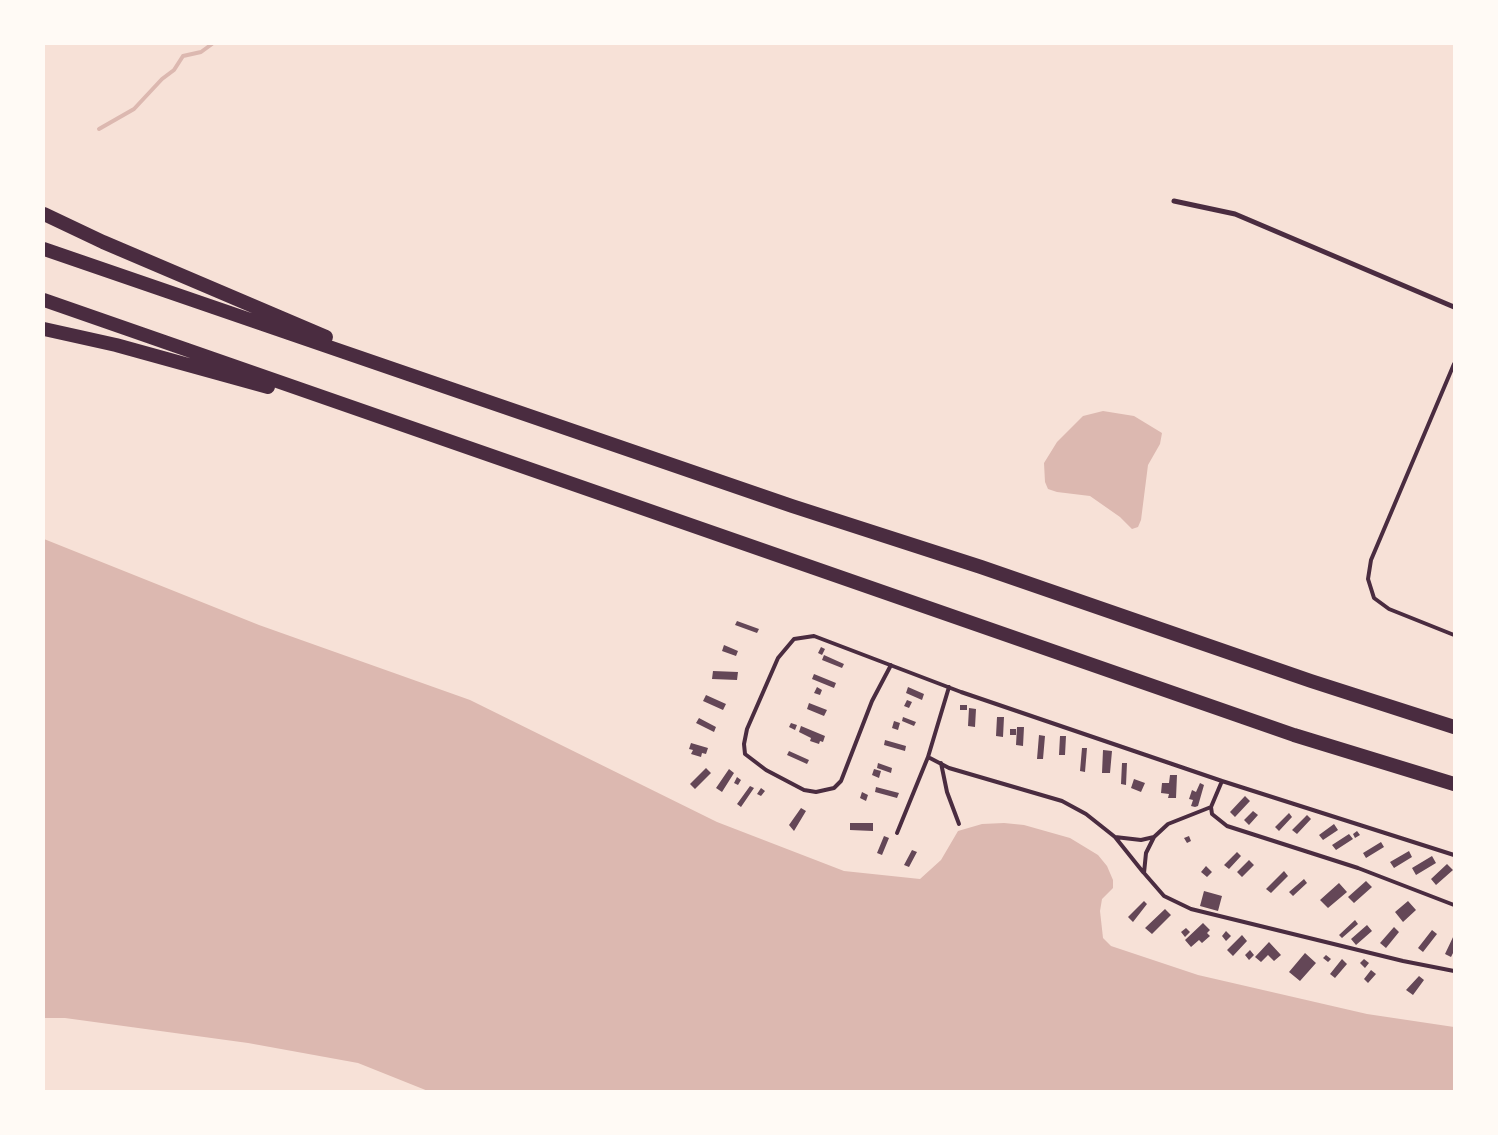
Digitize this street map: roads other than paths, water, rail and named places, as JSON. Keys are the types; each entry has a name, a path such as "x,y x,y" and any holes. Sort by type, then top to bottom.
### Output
{"highway":[{"path":"44,214 103,242 294,323 397,370"},
{"path":"44,249 792,506 990,570 1311,681 1454,727"},
{"path":"44,300 1294,735 1454,784"},
{"path":"44,329 124,347 378,417"}],"street":[{"path":"1174,201 1235,214 1454,307"}],"lane":[{"path":"1454,364 1371,560 1368,579 1374,598 1389,609 1454,635"},
{"path":"891,666 872,701 841,781 834,788 816,792 804,790 765,770 746,754 744,744 747,729 778,658 794,639 814,636 949,687 1222,781 1454,856"},
{"path":"897,833 928,757 949,687"},
{"path":"928,757 941,763 1062,801 1086,814 1116,837 1164,896 1191,908 1403,961 1454,970"},
{"path":"941,763 947,792 959,824"},
{"path":"1222,781 1211,807 1212,814 1227,826 1358,868 1454,906"},
{"path":"1144,873 1146,853 1154,837 1168,824 1211,807"},
{"path":"1116,837 1141,840 1154,837"}],"waterway":[{"path":"99,129 134,109 162,79 174,70 183,56 201,52 212,44"}]}
